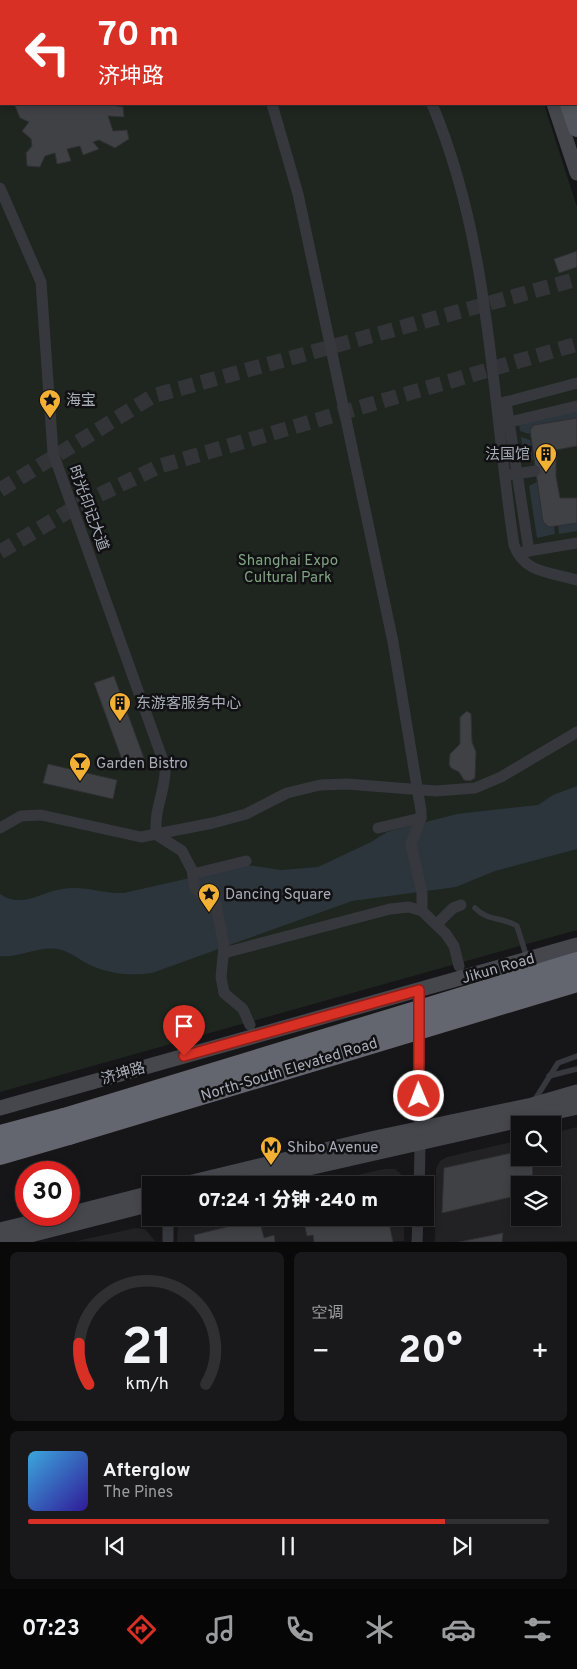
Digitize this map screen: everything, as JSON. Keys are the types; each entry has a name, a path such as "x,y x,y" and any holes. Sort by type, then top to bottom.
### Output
{"highway":[{"name":"North-South Elevated Road","path":"0,1135 64,1118 577,962"},
{"name":"North-South Elevated Road","path":"0,1155 577,982"}],"main road":[{"path":"554,105 577,172"},
{"path":"569,105 577,128"},
{"name":"Jikun Road","path":"419,990 577,945"},
{"name":"济坤路","path":"0,1108 419,990"},
{"path":"267,1176 577,1092"},
{"path":"223,1176 420,1135 577,1107"},
{"path":"80,1211 142,1195"},
{"path":"4,1242 142,1206"},
{"path":"0,1230 17,1226"}],"street":[{"path":"272,105 298,194 393,642 421,818 411,844 422,893 422,911"},
{"path":"432,105 446,137 473,231 511,475 517,553 530,567 577,580"},
{"name":"时光印记大道","path":"0,188 41,282 53,453 165,766 165,782 156,821 157,834"},
{"path":"501,403 577,383"},
{"path":"556,389 562,410"},
{"path":"504,424 577,406"},
{"path":"511,475 535,471"},
{"path":"511,475 529,551"},
{"path":"517,553 577,543"},
{"path":"0,828 21,816 42,815 134,837 213,823 246,814 287,793 320,785 347,784 436,791 475,788 501,777 577,732"},
{"path":"378,828 421,818"},
{"path":"157,834 182,851 188,859 195,888 216,904 220,917 224,953 221,976 224,993 243,1009 250,1026"},
{"path":"193,874 246,861"},
{"path":"437,924 453,908 461,905"},
{"path":"224,953 399,907 422,911 437,924 454,946 458,966"},
{"path":"419,990 419,1176"},
{"path":"168,1226 168,1242"},
{"path":"417,1242 418,1226"}],"lane":[{"path":"475,908 486,917 511,922 517,926 527,960"},
{"path":"532,1105 549,1076 562,1060 577,1056"},
{"path":"549,1076 577,1069"}],"shaded area":[{"path":"577,409 577,418 534,425 529,434 520,431 519,424"},
{"path":"521,437 530,440 533,460 525,461"},
{"path":"537,482 543,522 549,527 554,526 555,534 537,538 529,486"},
{"path":"577,523 577,531 559,534 558,525"},
{"path":"577,786 577,849 495,871 456,887 352,901 152,973 127,974 103,970 57,949 43,949 0,956 0,894 16,900 24,900 71,888 124,893 247,865 281,870 318,867 371,842 387,832 457,814 538,805 553,795"},
{"path":"577,1127 577,1241 435,1242 436,1169 440,1161 447,1157 511,1142 511,1166 561,1166 561,1131"},
{"path":"384,1169 395,1169 402,1176 352,1176"},
{"path":"178,1226 404,1226 404,1241 177,1242"},
{"path":"136,1228 145,1229 155,1241 77,1241"}],"green space":[{"name":"Shanghai Expo Cultural Park","path":"0,105 544,105 577,207 577,930 0,1092"}],"building":[{"path":"112,105 123,107 124,117 108,116 113,131 127,130 129,139 115,148 99,140 93,142 99,149 83,155 80,146 67,149 71,161 57,164 55,153 45,156 40,167 27,166 26,153 32,146 31,139 22,131 29,122 20,118 15,106"},
{"path":"577,251 577,267 559,273 554,259"},
{"name":"法国馆","path":"577,418 577,446 556,450 556,476 560,498 577,498 577,523 549,527 543,522 530,430 534,425"},
{"name":"东游客服务中心","path":"114,676 145,761 125,768 94,683"},
{"path":"467,711 471,714 472,742 476,752 475,778 470,781 464,780 459,772 451,768 449,764 450,754 460,744 460,717"},
{"name":"Garden Bistro","path":"48,764 117,780 113,799 43,783"},
{"path":"511,1153 511,1166 533,1166 532,1176 511,1176 511,1197 442,1213 444,1168"},
{"path":"231,1226 261,1226 264,1238 274,1235 275,1242 195,1242 194,1235"},
{"path":"305,1226 390,1226 393,1242 314,1242 313,1235 307,1236"},
{"path":"503,1233 502,1242 459,1242"}],"tunnel":[{"path":"0,490 153,396 577,279"},
{"path":"0,552 84,502 160,466 577,344"}],"place":[{"name":"海宝","path":"50,419"},
{"name":"法国馆","path":"546,473"},
{"name":"东游客服务中心","path":"120,722"},
{"name":"Garden Bistro","path":"80,782"},
{"name":"Dancing Square","path":"209,913"},
{"name":"Shibo Avenue","path":"271,1166"}],"route":[{"path":"184,1056 419,990 419,1096"}]}
